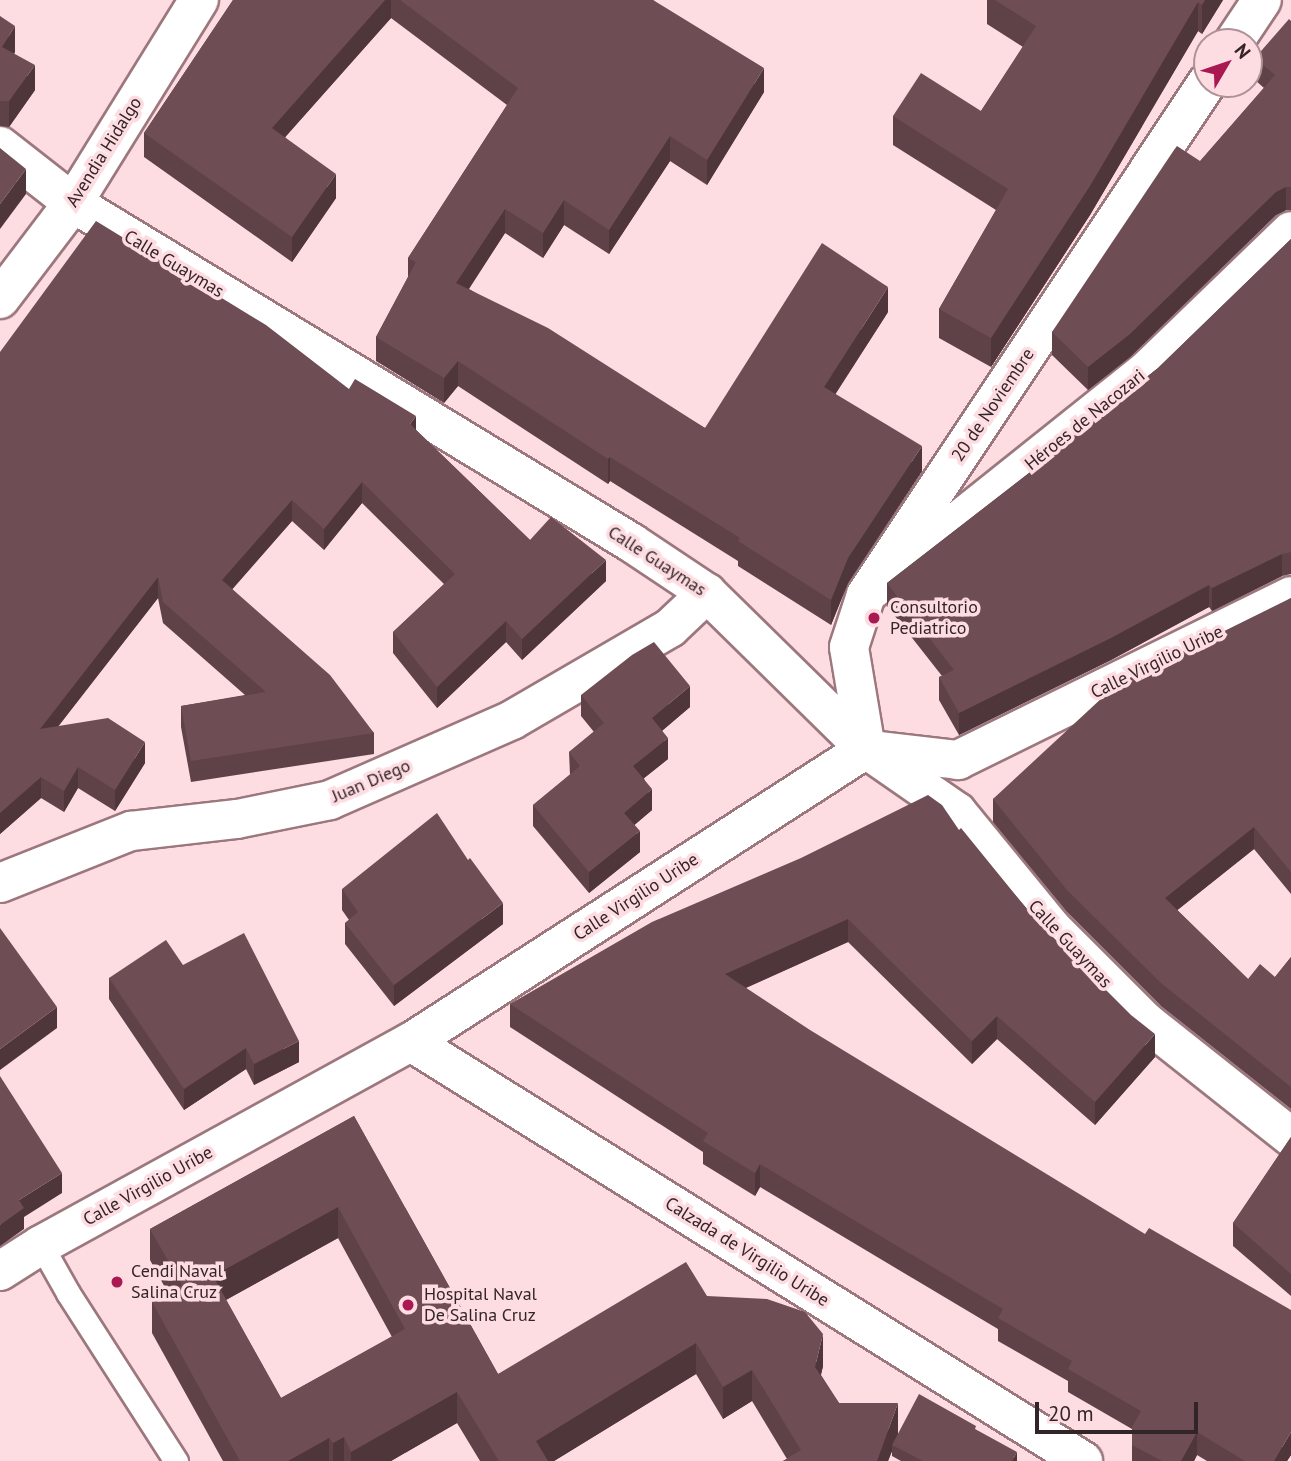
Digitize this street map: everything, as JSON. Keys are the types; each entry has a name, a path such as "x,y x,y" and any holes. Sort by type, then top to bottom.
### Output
{"street":[{"name":"Avendia Hidalgo","path":"0,299 73,203 199,0"},
{"path":"1243,28 1262,0"},
{"name":"20 de Noviembre","path":"866,749 849,647 866,595 1197,98"},
{"name":"Calle Guaymas","path":"0,146 73,203 632,543 707,593 866,749 957,812 1051,927 1146,1022 1291,1138"},
{"name":"Héroes de Nacozari","path":"866,595 1144,373 1291,231"},
{"name":"Juan Diego","path":"0,883 131,831 237,819 330,800 512,720 670,628 707,593"},
{"name":"Calle Virgilio Uribe","path":"0,1271 41,1245 411,1042 866,749 958,760 1291,596"},
{"name":"Calzada de Virgilio Uribe","path":"411,1042 1083,1461"}],"lane":[{"path":"41,1245 68,1293 176,1461"}],"building":[{"path":"233,0 385,0 272,128 336,174 292,237 144,133"},
{"path":"400,0 653,0 764,68 707,160 670,136 609,230 564,200 543,233 505,209 456,283 548,328 705,428 822,243 888,287 824,387 922,446 848,558 831,600 738,541 740,538 610,457 608,459 458,361 444,378 376,337 416,262 408,258 518,88"},
{"path":"995,0 1205,0 1202,5 1198,2 1090,186 991,338 939,309 1008,189 893,116 921,73 981,111 1036,26"},
{"path":"0,16 15,26 2,47 35,65 9,101 0,101"},
{"path":"1289,19 1291,187 1276,192 1130,334 1088,367 1052,332 1177,146 1200,161 1255,98 1263,98 1263,89 1275,75 1263,65 1263,49"},
{"path":"0,148 26,169 0,204"},
{"path":"96,221 266,325 349,389 355,379 416,416 410,424 530,540 551,517 606,560 522,639 506,621 437,687 393,632 455,574 362,482 324,529 292,500 222,580 330,675 374,733 191,761 181,706 266,692 163,602 158,577 40,729 108,718 145,742 115,790 78,767 64,791 41,777 0,813 0,352"},
{"path":"1291,239 1291,552 1212,588 1209,585 1111,638 959,713 939,677 954,670 887,583 1045,461 1043,459 1158,368"},
{"path":"1291,598 1291,872 1254,827 1165,898 1248,979 1260,964 1275,977 1291,957 1291,1087 1161,983 1067,890 993,799 1117,684"},
{"path":"654,642 690,686 652,718 668,738 633,766 652,789 624,813 640,831 589,872 533,805 580,766 569,752 604,723 581,695 632,655"},
{"path":"928,795 942,805 959,830 961,828 1035,919 1131,1015 1155,1034 1095,1102 997,1016 972,1041 848,919 725,974 810,1030 1145,1234 1149,1228 1291,1310 1291,1432 1274,1461 1245,1461 1197,1432 1181,1461 1162,1461 1132,1445 1132,1427 1141,1411 1068,1369 1072,1361 998,1318 1003,1309 760,1164 755,1173 703,1141 708,1133 510,1004 652,922 801,858"},
{"path":"437,813 468,860 470,858 503,903 394,985 345,923 358,912 342,889"},
{"path":"0,928 57,1007 0,1049"},
{"path":"244,933 299,1041 254,1064 246,1048 184,1089 109,978 166,940 183,965"},
{"path":"0,1076 62,1173 19,1200 24,1208 0,1225"},
{"path":"354,1116 498,1374 686,1262 707,1296 767,1299 805,1312 823,1334 815,1367 839,1403 898,1403 877,1461 783,1461 801,1450 752,1370 723,1387 696,1343 536,1441 548,1461 499,1461 457,1392 351,1452 344,1437 333,1443 329,1438 288,1461 240,1461 152,1302 182,1285 150,1229","holes":["338,1207 405,1329 281,1398 213,1276"]},
{"path":"1291,1137 1291,1274 1233,1223"},
{"path":"919,1394 1017,1452 1012,1461 923,1461 892,1445"}],"place":[{"name":"Consultorio Pediatrico","path":"874,618"},
{"name":"Cendi Naval Salina Cruz","path":"117,1282"},
{"name":"Hospital Naval De Salina Cruz","path":"408,1305"}]}
